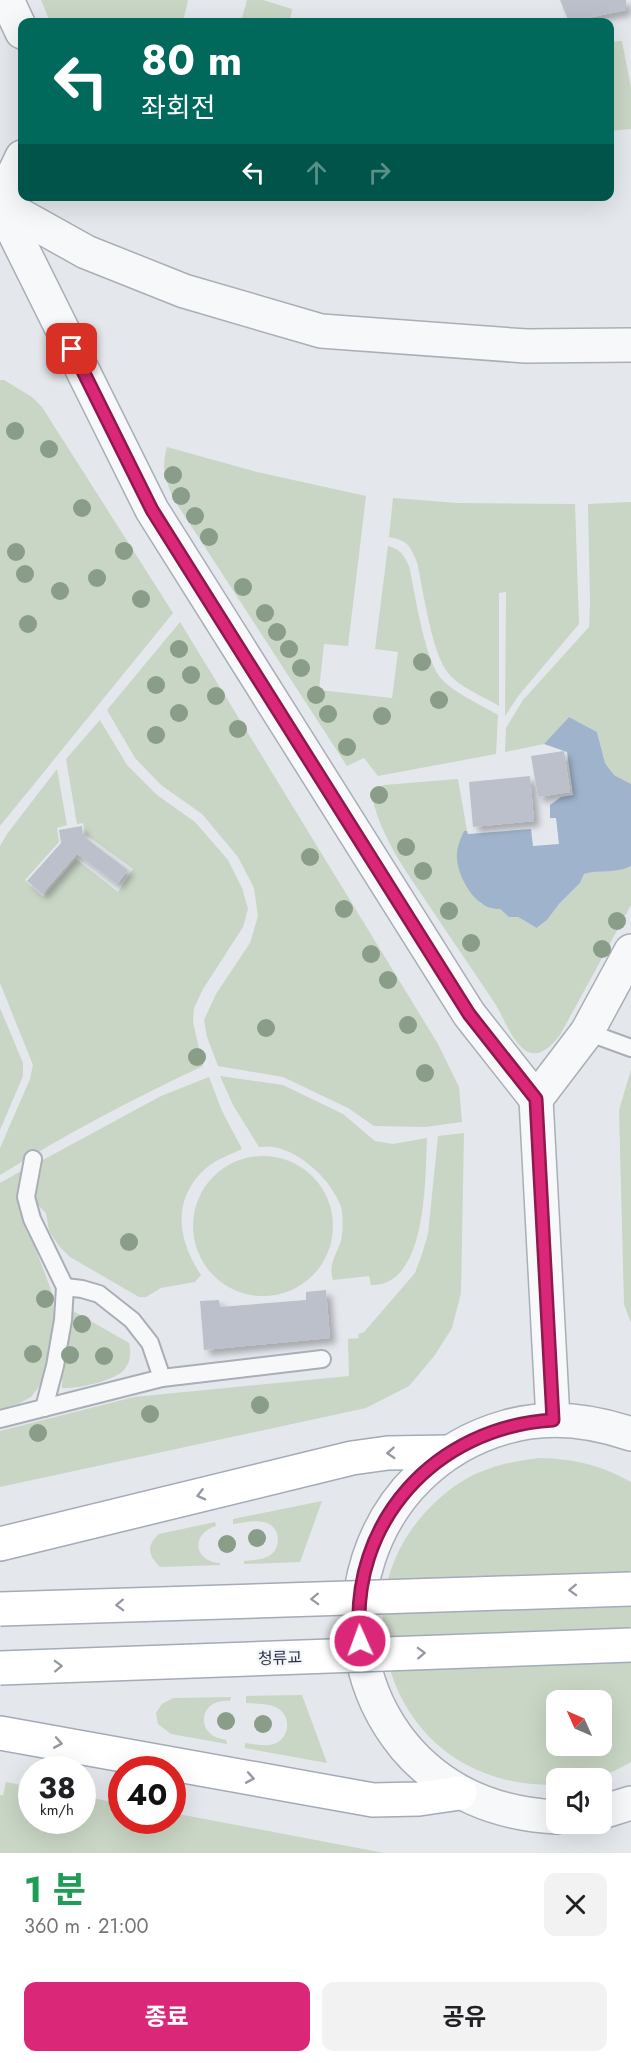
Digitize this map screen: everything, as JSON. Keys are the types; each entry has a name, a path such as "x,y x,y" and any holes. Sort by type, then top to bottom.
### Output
{"main road":[{"path":"0,1544 352,1458 388,1453 450,1452"},
{"path":"0,1609 631,1588"},
{"name":"청류교","path":"0,1668 631,1645"},
{"path":"0,1733 372,1800 418,1799 460,1793"}],"street":[{"path":"7,0 18,23"},
{"path":"0,203 18,165"},
{"path":"0,203 86,252 184,291 321,332 526,346 631,345"},
{"path":"0,203 152,510 469,1014 537,1113 553,1420"},
{"path":"537,1113 587,1032 631,951"},
{"path":"546,1816 518,1814 498,1809 460,1793 436,1777 414,1757 390,1727 369,1683 362,1655 358,1626 359,1597 365,1569 374,1541 405,1491 424,1471 450,1452 478,1437 507,1426 553,1420 586,1422 631,1434"},
{"path":"612,1809 631,1803"}],"lane":[{"path":"587,1032 631,1048"},
{"path":"33,1159 26,1197 32,1220 65,1287 63,1320 55,1366 44,1408"},
{"path":"65,1287 82,1288 99,1294 132,1320 150,1343 162,1378"},
{"path":"0,1419 162,1378 322,1359"}],"green space":[{"path":"41,0 188,0 184,18 48,18"},
{"path":"247,0 263,0 292,9 291,18 242,18"},
{"path":"622,41 631,88 631,129 614,131 614,42"},
{"path":"0,380 4,380 32,397 42,407 173,613 0,826"},
{"path":"167,447 257,472 366,496 348,646 324,644 319,690 392,698 398,652 375,649 388,546 392,547 401,553 409,566 424,639 439,676 458,692 498,715 496,754 378,776 364,758 347,766 173,498 165,473 164,461"},
{"path":"393,498 458,503 575,504 579,624 519,695 505,716 506,592 499,593 499,706 456,681 446,670 436,648 417,562 407,544 389,537"},
{"path":"631,502 631,784 614,775 605,763 597,732 569,717 544,744 505,752 506,728 523,700 589,627 588,504"},
{"path":"180,622 438,1044 459,1087 462,1122 425,1127 374,1126 348,1108 283,1077 218,1066 207,1037 204,1020 216,994 250,943 258,916 254,888 238,857 202,814 161,785 135,758 107,710"},
{"path":"100,720 127,765 157,795 195,822 228,860 242,888 248,909 243,927 203,989 194,1008 193,1022 203,1066 100,1117 0,1175 0,1148 30,1079 33,1065 0,983 0,846 57,769 67,825 57,828 59,842 25,880 43,897 76,859 118,892 133,869 85,834 83,823 77,824 66,759"},
{"path":"458,779 467,831 464,832 480,903 493,909 500,909 509,917 518,917 538,928 580,883 584,874 620,870 631,866 631,905 560,1035 541,1052 526,1051 512,1036 496,1005 400,862 385,835 374,806 371,791 384,785"},
{"path":"0,1008 23,1063 23,1076 0,1130"},
{"path":"631,1070 631,1323 624,1304 619,1110"},
{"path":"220,1076 283,1085 343,1114 375,1141 393,1144 427,1138 420,1226 404,1268 390,1281 371,1285 369,1276 333,1280 332,1267 343,1228 342,1210 337,1197 314,1169 294,1154 271,1147 259,1147 233,1105"},
{"path":"209,1077 222,1111 242,1149 205,1169 194,1181 187,1194 183,1207 183,1235 193,1262 201,1275 195,1282 161,1288 146,1297 139,1297 70,1257 59,1246 49,1231 46,1213 35,1202 34,1184 41,1161 161,1096"},
{"path":"464,1133 461,1293 452,1328 435,1355 409,1386 366,1408 0,1487 0,1431 134,1397 349,1376 348,1339 359,1338 358,1334 364,1332 415,1273 428,1234 438,1136"},
{"path":"263,1156 290,1161 312,1177 328,1199 333,1226 328,1253 312,1275 290,1291 263,1296 236,1291 214,1275 198,1253 193,1226 198,1199 214,1177 236,1161"},
{"path":"23,1170 19,1194 20,1207 51,1290 55,1317 44,1378 31,1397 18,1404 0,1409 0,1183"},
{"path":"73,1311 129,1343 129,1360 119,1374 95,1384 62,1388 65,1349"},
{"path":"540,1458 576,1462 609,1471 631,1482 631,1762 612,1771 612,1768 546,1768 546,1785 532,1784 498,1778 465,1764 438,1746 417,1722 400,1695 389,1666 383,1635 384,1603 390,1572 403,1543 423,1515 447,1492 475,1474 511,1463"},
{"path":"322,1501 300,1562 244,1564 244,1561 261,1559 272,1554 277,1545 277,1535 272,1526 267,1523 254,1521 233,1524 233,1519"},
{"path":"215,1522 216,1526 202,1535 198,1547 205,1558 220,1563 220,1565 160,1567 153,1558 150,1547 159,1534"},
{"path":"302,1695 327,1763 245,1748 245,1743 274,1744 283,1738 287,1728 286,1718 279,1709 268,1705 246,1703 246,1696"},
{"path":"231,1697 230,1701 211,1705 204,1718 209,1732 226,1740 227,1744 171,1734 158,1724 156,1713 162,1704 173,1698"},
{"path":"6,1782 18,1784 18,1834 96,1834 96,1799 108,1801 108,1834 186,1834 186,1815 384,1853 0,1853 0,1795 3,1795"}],"water":[{"path":"569,717 597,732 605,763 614,775 631,784 631,866 620,870 584,874 580,883 537,928 518,917 509,917 500,909 484,905 477,900 461,876 457,852 464,831 468,834 531,829 533,846 559,844 556,818 550,818 550,805 561,797 573,795 567,752 544,744"}],"building":[{"path":"560,0 626,0 626,10 588,18 567,18"},
{"path":"564,751 570,792 538,797 531,756"},
{"path":"530,776 534,821 473,827 469,782"},
{"path":"82,826 83,836 128,870 117,884 77,854 42,894 27,881 61,843 59,830"},
{"path":"326,1290 330,1338 204,1350 200,1301 219,1300 220,1307 306,1300 306,1292"}],"route":[{"path":"72,349 152,510 469,1014 536,1099 553,1420 507,1426 478,1437 450,1452 424,1471 405,1491 388,1515 374,1541 365,1569 359,1597 360,1641"}]}
